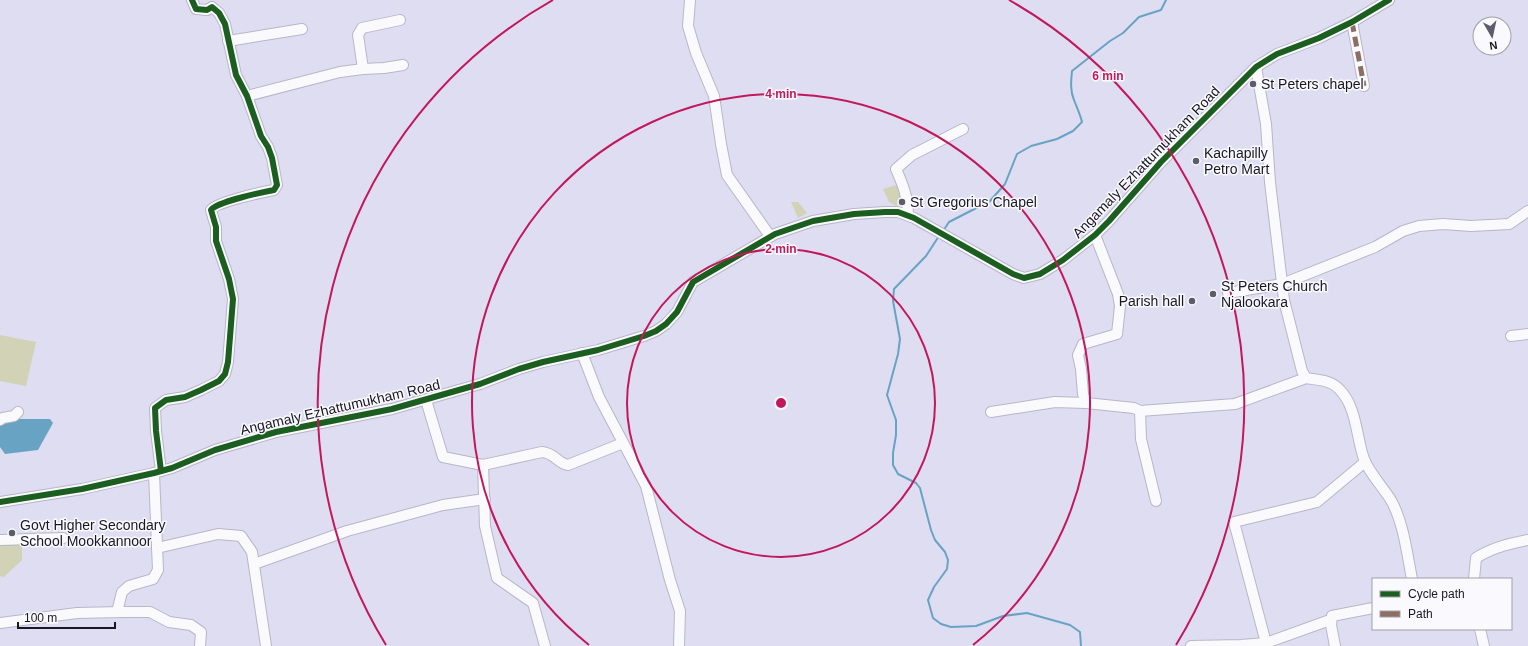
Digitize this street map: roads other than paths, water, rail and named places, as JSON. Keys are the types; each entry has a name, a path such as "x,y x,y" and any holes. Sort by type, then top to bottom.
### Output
{"street":[{"path":"117,612 122,592 129,586 153,578 158,570 156,548 158,472 155,408 166,400 184,397 219,380 225,374 228,362 233,299 229,279 216,241 216,227 211,210 213,207 227,202 274,190 277,185 272,158 258,129 247,96 236,75 225,24 219,13 212,7 206,10 196,9 192,0"},
{"path":"690,0 688,26 696,54 714,96 721,144 728,175 770,236"},
{"name":"Angamaly Ezhattumukham Road","path":"0,502 82,489 158,472 215,450 276,432 368,415 426,400 480,384 519,369 598,350 656,331 666,324 677,312 693,282 770,236 812,221 835,217 898,212 908,215 1013,274 1024,278 1040,274 1063,260 1109,222 1135,190 1161,162 1256,67 1277,54 1319,38 1352,22 1389,0"},
{"path":"363,68 358,35 362,28 400,20"},
{"path":"1352,22 1364,86"},
{"path":"228,41 302,28"},
{"path":"247,96 340,72 363,68 384,68 403,65"},
{"path":"1256,67 1266,124 1270,182 1284,300 1302,371 1306,378"},
{"path":"908,215 908,202 896,169 912,155 963,129"},
{"path":"1228,293 1282,284 1375,247 1402,231 1419,226 1443,224 1471,226 1509,224 1528,211"},
{"path":"1086,403 1083,394 1078,355 1083,344 1117,334 1120,306 1118,294 1095,235"},
{"path":"1511,336 1528,334"},
{"path":"582,353 598,397 646,486 670,580 680,611 679,646"},
{"path":"991,412 1055,402 1086,403 1134,408 1140,410 1235,404 1306,378 1332,383 1345,396 1352,411 1365,462 1393,504 1406,546 1412,578"},
{"path":"426,400 443,457 483,465 542,452 551,453 563,463 568,465 623,443"},
{"path":"1140,410 1141,439 1156,501"},
{"path":"0,420 14,416 18,412"},
{"path":"1266,643 1234,522 1317,502 1365,462"},
{"path":"483,465 485,526 497,578 533,603 545,646"},
{"path":"254,564 346,531 443,505 484,499"},
{"path":"156,548 218,534 241,536 252,552 266,646"},
{"path":"0,540 63,538"},
{"path":"1474,578 1476,558 1512,543 1528,540"},
{"path":"1191,646 1266,643 1330,620 1332,616 1336,614 1372,608"},
{"path":"0,623 77,613 150,612 169,622 191,624 201,632 200,646"},
{"path":"1330,620 1335,646"},
{"path":"1480,630 1484,646"}],"water":[{"path":"14,419 50,419 53,423 38,450 5,454 0,447 0,426"}],"waterway":[{"path":"943,231 949,222 990,201 1005,184 1017,154 1031,146 1057,139 1073,131 1082,122 1072,93 1072,71 1110,41 1123,33 1139,17 1161,10 1166,0"},
{"path":"939,236 926,256 894,289 893,301 900,339 898,354 887,395 896,420 893,465 898,474 916,483 920,488 931,530 935,540 945,552 948,560 947,569 934,587 928,600 933,618 941,624 951,627 976,626 1003,616 1027,613 1070,625 1080,632 1081,646"}],"place":[{"name":"St Peters chapel","path":"1253,84"},
{"name":"Kachapilly Petro Mart","path":"1196,161"},
{"name":"St Gregorius Chapel","path":"902,202"},
{"name":"St Peters Church Njalookara","path":"1213,294"},
{"name":"Parish hall","path":"1192,301"},
{"name":"Govt Higher Secondary School Mookkannoor","path":"12,533"}]}
